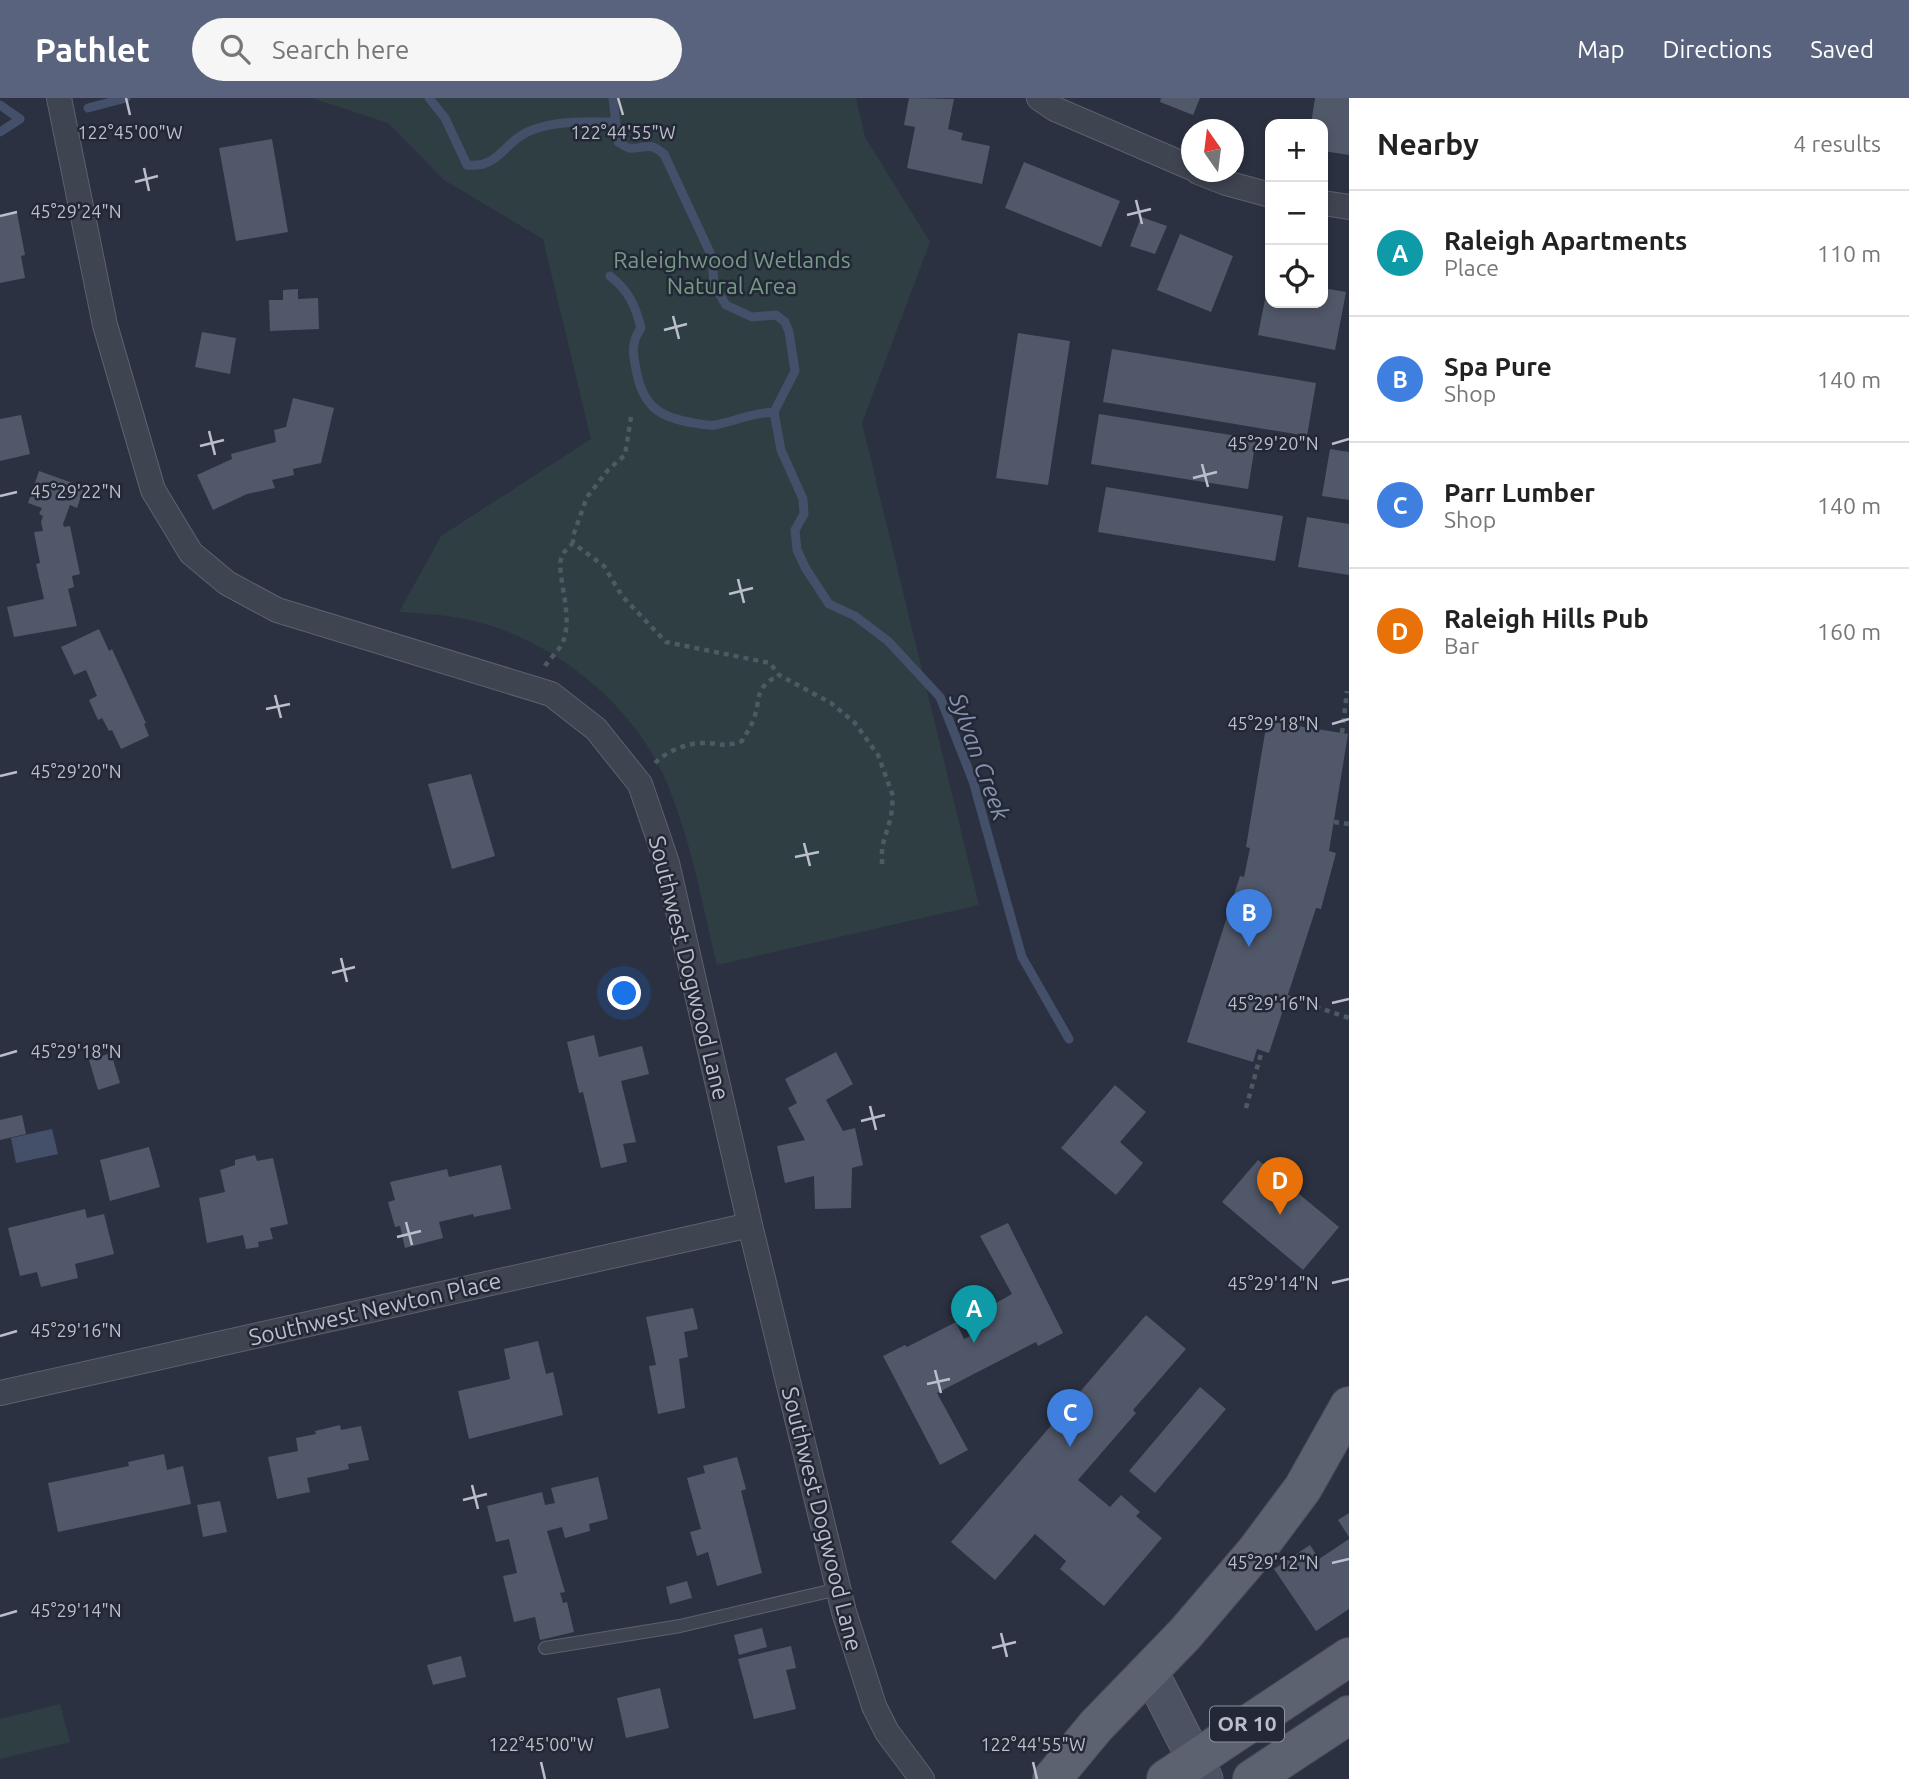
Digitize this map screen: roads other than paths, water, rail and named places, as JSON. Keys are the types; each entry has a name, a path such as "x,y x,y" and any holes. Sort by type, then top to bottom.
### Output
{"main road":[{"path":"1052,1779 1096,1726 1185,1634 1285,1513 1318,1465 1349,1406"},
{"name":"OR 10","path":"1189,1773 1349,1657"},
{"path":"1150,1671 1189,1773"},
{"name":"OR 10","path":"1252,1779 1349,1715"}],"street":[{"name":"Southwest Dogwood Lane","path":"59,98 105,325 153,490 191,553 227,583 277,610 551,694 596,729 640,784 667,863 750,1226 838,1588 861,1670 887,1732 922,1779"},
{"path":"1039,98 1055,110 1181,164"},
{"path":"1223,182 1265,194"},
{"path":"1328,204 1349,207"},
{"name":"Southwest Newton Place","path":"0,1393 750,1226"}],"lane":[{"path":"545,1648 680,1626 838,1588"}],"water":[{"path":"52,1129 58,1154 16,1163 11,1138"}],"waterway":[{"path":"88,108 126,98"},
{"path":"429,98 445,118 467,165 487,163 515,140 542,127 573,122 615,122"},
{"name":"Sylvan Creek","path":"613,98 618,142 629,148 654,147 664,154 712,257 714,285 726,305 752,317 776,315 785,322 795,371 774,412 781,450 803,499 804,514 795,530 797,550 829,604 855,616 888,641 940,697 973,781 1022,957 1069,1039"},
{"path":"0,105 20,119 0,132"},
{"path":"610,276 627,293 636,312 641,328 634,344 636,367 644,395 656,409 683,421 710,425 774,412"}],"place":[{"name":"Spa Pure","path":"1249,947"},
{"name":"Raleigh Hills Pub","path":"1280,1215"},
{"name":"Raleigh Apartments","path":"974,1343"},
{"name":"Parr Lumber","path":"1070,1447"}],"park label":[{"name":"Raleighwood Wetlands Natural Area","path":"732,273"}]}
